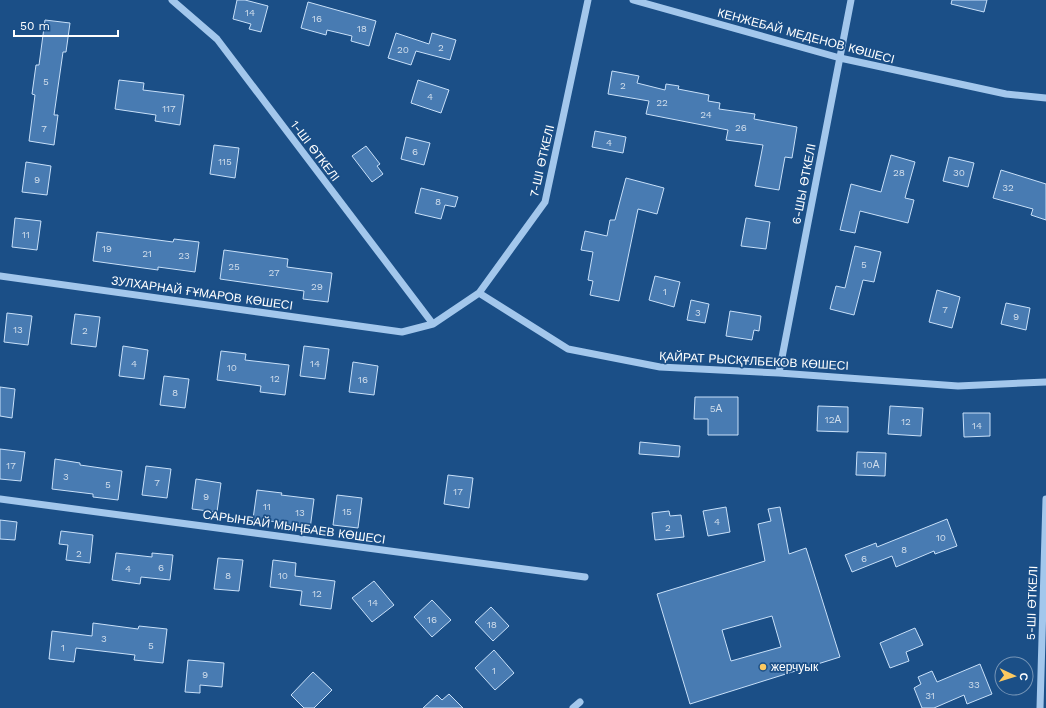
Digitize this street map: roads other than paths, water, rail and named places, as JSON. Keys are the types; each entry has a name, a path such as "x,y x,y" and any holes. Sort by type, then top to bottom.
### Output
{"street":[{"name":"1-ШІ ӨТКЕЛІ","path":"172,0 217,39 433,324"},
{"name":"7-ШІ ӨТКЕЛІ","path":"402,332 433,324 479,293 545,202 588,0"},
{"name":"КЕНЖЕБАЙ МЕДЕНОВ КӨШЕСІ","path":"633,0 840,58 1006,94 1046,98"},
{"name":"6-ШЫ ӨТКЕЛІ","path":"779,373 851,0"},
{"name":"ЗУЛХАРНАЙ ҒҰМАРОВ КӨШЕСІ","path":"0,276 402,332"},
{"name":"ҚАЙРАТ РЫСҚҰЛБЕКОВ КӨШЕСІ","path":"479,293 568,349 660,367 779,373 958,386 1046,382"},
{"name":"САРЫНБАЙ МЫҢБАЕВ КӨШЕСІ","path":"0,499 585,577"},
{"name":"5-ШІ ӨТКЕЛІ","path":"1040,708 1046,499"},
{"path":"573,708 580,702"}],"place":[{"name":"жерчуык","path":"763,667"}]}
